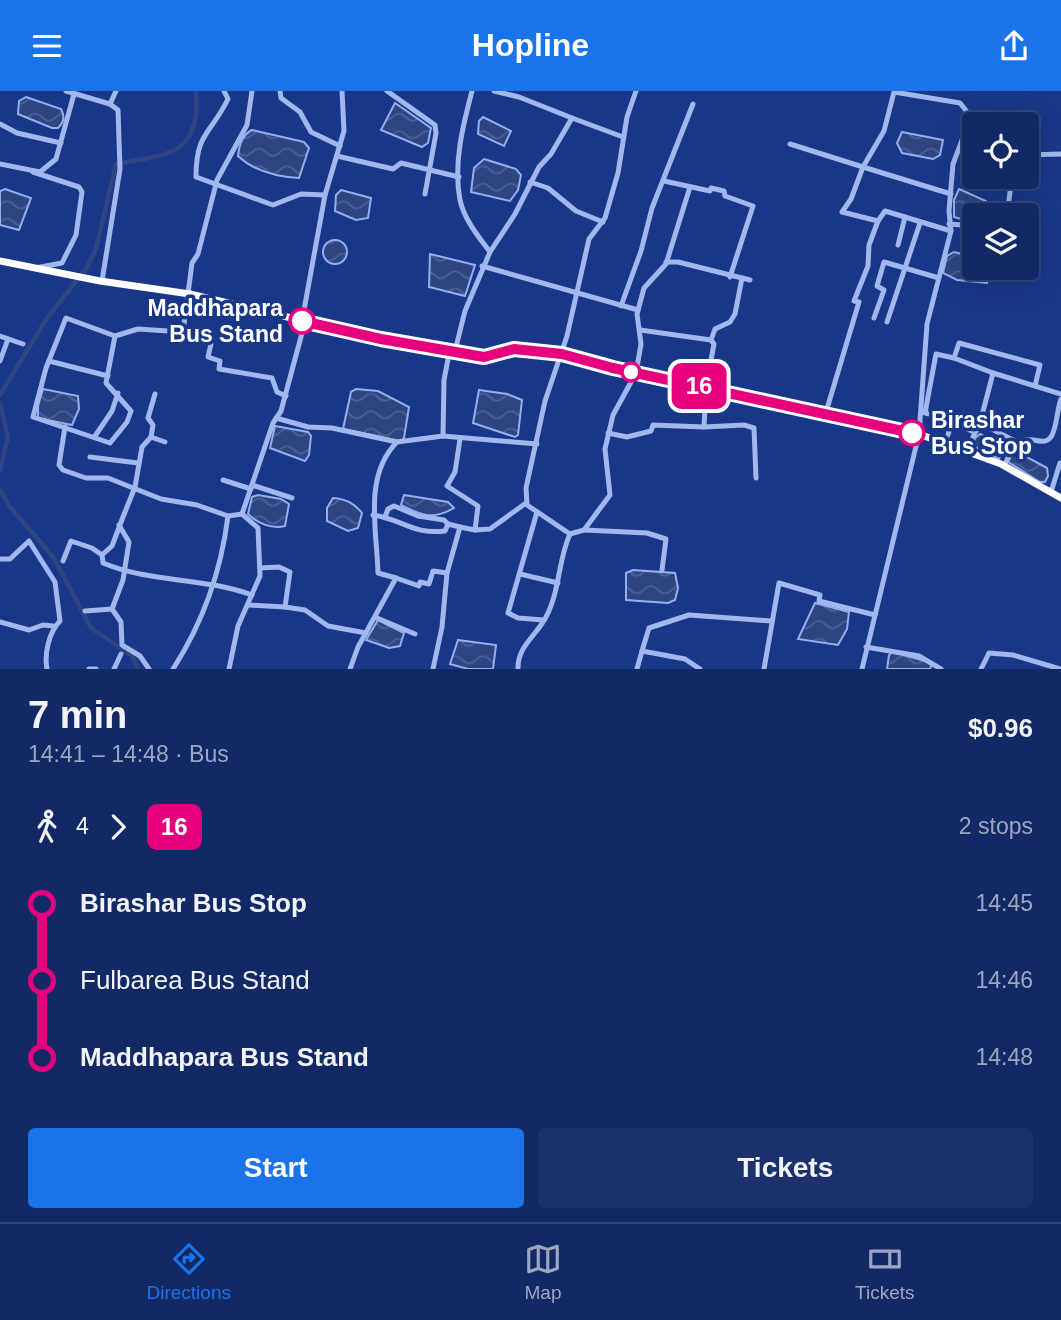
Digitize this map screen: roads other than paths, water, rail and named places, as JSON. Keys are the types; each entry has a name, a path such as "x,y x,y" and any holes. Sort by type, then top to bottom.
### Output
{"highway":[{"path":"0,261 101,281 190,294 381,339 484,357 514,349 562,354 636,373 827,412 919,435 966,451 1004,465 1061,498"}],"street":[{"path":"66,91 110,104 119,113 119,179 101,281"},
{"path":"110,104 116,91"},
{"path":"224,91 228,99 224,108 200,138 196,175 273,205 301,194 325,195"},
{"path":"183,331 192,263 198,254 216,185 247,125 251,91"},
{"path":"242,514 286,396 303,321 325,195 344,131 342,91"},
{"path":"387,91 435,125 425,194"},
{"path":"472,91 463,125 460,201 471,227 490,252"},
{"path":"494,91 519,97 623,137"},
{"path":"526,503 526,488 545,401 562,354 589,239 603,222 618,173 623,137 636,91"},
{"path":"878,221 842,212 884,131 894,92 901,91 960,103 967,112"},
{"path":"279,92 281,98 300,111 311,132 340,146"},
{"path":"33,172 40,172 54,162 74,94"},
{"path":"621,306 643,246 652,208 677,138 693,104"},
{"path":"443,436 444,380 482,266 515,214 530,182 560,141 572,118"},
{"path":"0,124 18,133 61,143"},
{"path":"862,669 919,435 927,324 950,228 953,164 962,142"},
{"path":"790,144 951,194"},
{"path":"1039,155 1061,154"},
{"path":"337,156 393,169 401,163 459,177"},
{"path":"0,164 79,187 82,192 76,235 62,263 34,268"},
{"path":"664,180 690,187 724,191 725,195 753,206 730,277"},
{"path":"530,182 548,188 576,211 603,222"},
{"path":"584,530 610,495 605,449 613,415 636,373 640,330 638,310 644,288 654,281 666,262 685,213 690,187"},
{"path":"827,412 859,302 854,301 868,266 869,245 885,211 920,223 950,228 962,227"},
{"path":"898,245 905,217"},
{"path":"887,322 920,223"},
{"path":"666,262 678,262 750,280"},
{"path":"874,318 884,290 877,286 884,262 939,278"},
{"path":"482,266 638,310"},
{"path":"704,427 706,387 714,344 711,340 715,329 730,322 735,314 742,278"},
{"path":"115,336 106,383 118,393 131,411 127,422 110,443 33,417 49,361 66,318 115,336 138,329 183,331 211,344 208,357 220,361 219,369 272,378 277,392 286,396"},
{"path":"640,330 711,340"},
{"path":"0,336 23,344"},
{"path":"0,361 8,339"},
{"path":"954,358 959,343 1040,365 1035,386"},
{"path":"974,432 953,423 953,419 925,414 936,355 954,358 1061,396 1051,436 1046,440 1017,442 980,423"},
{"path":"49,361 108,376"},
{"path":"966,451 980,423 993,373"},
{"path":"95,436 112,411 118,393"},
{"path":"102,555 112,546 135,487 142,447 151,437 153,425 148,418 155,394"},
{"path":"276,418 308,427 332,428 397,442 415,442 443,436 460,439 497,438 537,444"},
{"path":"945,444 953,423"},
{"path":"608,433 627,437 651,431 653,425 744,425 754,428 756,478"},
{"path":"65,427 58,465 63,470 86,478 108,478 161,499 197,505 228,516 242,514 258,528 260,568 249,605 238,626 229,669"},
{"path":"151,437 165,442"},
{"path":"460,439 455,472 447,486 478,506 475,530"},
{"path":"397,442 383,461 373,515 377,573 419,586 421,582 429,584 433,572 447,573"},
{"path":"1004,465 1017,442"},
{"path":"90,457 138,463"},
{"path":"1051,492 1061,457"},
{"path":"223,480 292,498"},
{"path":"386,517 388,509 394,506 418,516 444,520 460,527 490,529 526,503"},
{"path":"526,503 570,534 584,530 647,533 666,538 662,570"},
{"path":"537,512 508,613 523,619 544,620"},
{"path":"373,515 386,517 420,532 445,531 448,524"},
{"path":"173,669 198,630 214,586 223,556 228,516"},
{"path":"112,609 129,539 119,525"},
{"path":"433,669 442,627 447,573 460,527"},
{"path":"518,669 522,650 544,620 558,583 570,534"},
{"path":"0,559 10,559 29,541 58,591 60,621 53,627 44,657 47,669"},
{"path":"63,561 71,541 92,548 102,555 103,563 147,578 195,580 252,595"},
{"path":"260,568 279,567 290,572 285,607"},
{"path":"520,574 558,583"},
{"path":"350,669 396,578"},
{"path":"764,669 779,583 820,595 819,601 875,615"},
{"path":"249,605 305,610 328,626 366,633"},
{"path":"85,611 112,609"},
{"path":"112,609 121,622 122,645 140,656 149,669"},
{"path":"637,669 649,628 683,616 771,621"},
{"path":"377,618 415,634"},
{"path":"0,622 29,630 43,625 53,627"},
{"path":"866,647 919,656 941,669"},
{"path":"642,651 685,659 700,669"},
{"path":"981,669 989,653 1035,661 1060,669"},
{"path":"114,669 121,654"},
{"path":"1033,669 1035,661"},
{"path":"89,669 96,669"}],"water":[{"path":"26,97 61,109 63,121 60,126 52,128 18,114 19,101"},
{"path":"395,103 431,128 428,143 422,147 381,130"},
{"path":"483,117 511,131 504,146 478,134 479,121"},
{"path":"252,130 304,142 309,148 299,178 267,172 251,166 238,156 242,141"},
{"path":"902,132 943,140 940,155 933,159 902,153 897,143"},
{"path":"484,159 516,169 521,175 518,190 510,201 471,192 474,168"},
{"path":"5,189 31,198 19,230 0,225 0,191"},
{"path":"959,189 986,201 962,203 962,219 954,217 954,200"},
{"path":"341,190 371,198 368,218 356,220 335,211 336,195"},
{"path":"335,240 346,247 347,252 340,263 335,264 324,257 323,252 330,241"},
{"path":"954,252 962,254 962,280 987,280 987,283 957,280 943,273 947,256"},
{"path":"430,254 475,265 465,296 429,287"},
{"path":"43,389 78,396 79,409 72,425 38,418"},
{"path":"356,389 378,391 409,407 404,438 400,441 343,429 351,392"},
{"path":"479,390 507,394 522,400 518,435 515,437 473,423"},
{"path":"275,426 308,432 311,436 309,455 305,461 270,448"},
{"path":"980,434 1006,445 999,459 973,446 975,438"},
{"path":"1014,450 1047,468 1048,476 1045,482 1040,482 1008,462"},
{"path":"258,495 281,499 289,504 285,526 265,525 248,514 252,497"},
{"path":"404,495 448,502 454,508 440,514 422,514 401,505"},
{"path":"333,498 349,502 362,513 358,528 348,531 327,521 327,508"},
{"path":"633,570 675,573 678,588 675,600 668,603 626,600 626,573"},
{"path":"815,603 849,612 847,629 838,645 798,639"},
{"path":"378,620 404,633 400,646 389,648 366,640"},
{"path":"458,640 496,645 493,669 468,669 450,664"},
{"path":"893,652 932,663 930,669 887,669 889,655"}],"waterway":[{"path":"0,395 47,318 86,269 96,249 116,164 151,158 177,149 193,129 196,91"},
{"path":"0,404 8,437 0,470"},
{"path":"0,490 10,507 54,558 91,628 132,656 138,669"}],"place":[{"name":"Maddhapara Bus Stand","path":"302,321"},
{"name":"Birashar Bus Stop","path":"912,433"}]}
